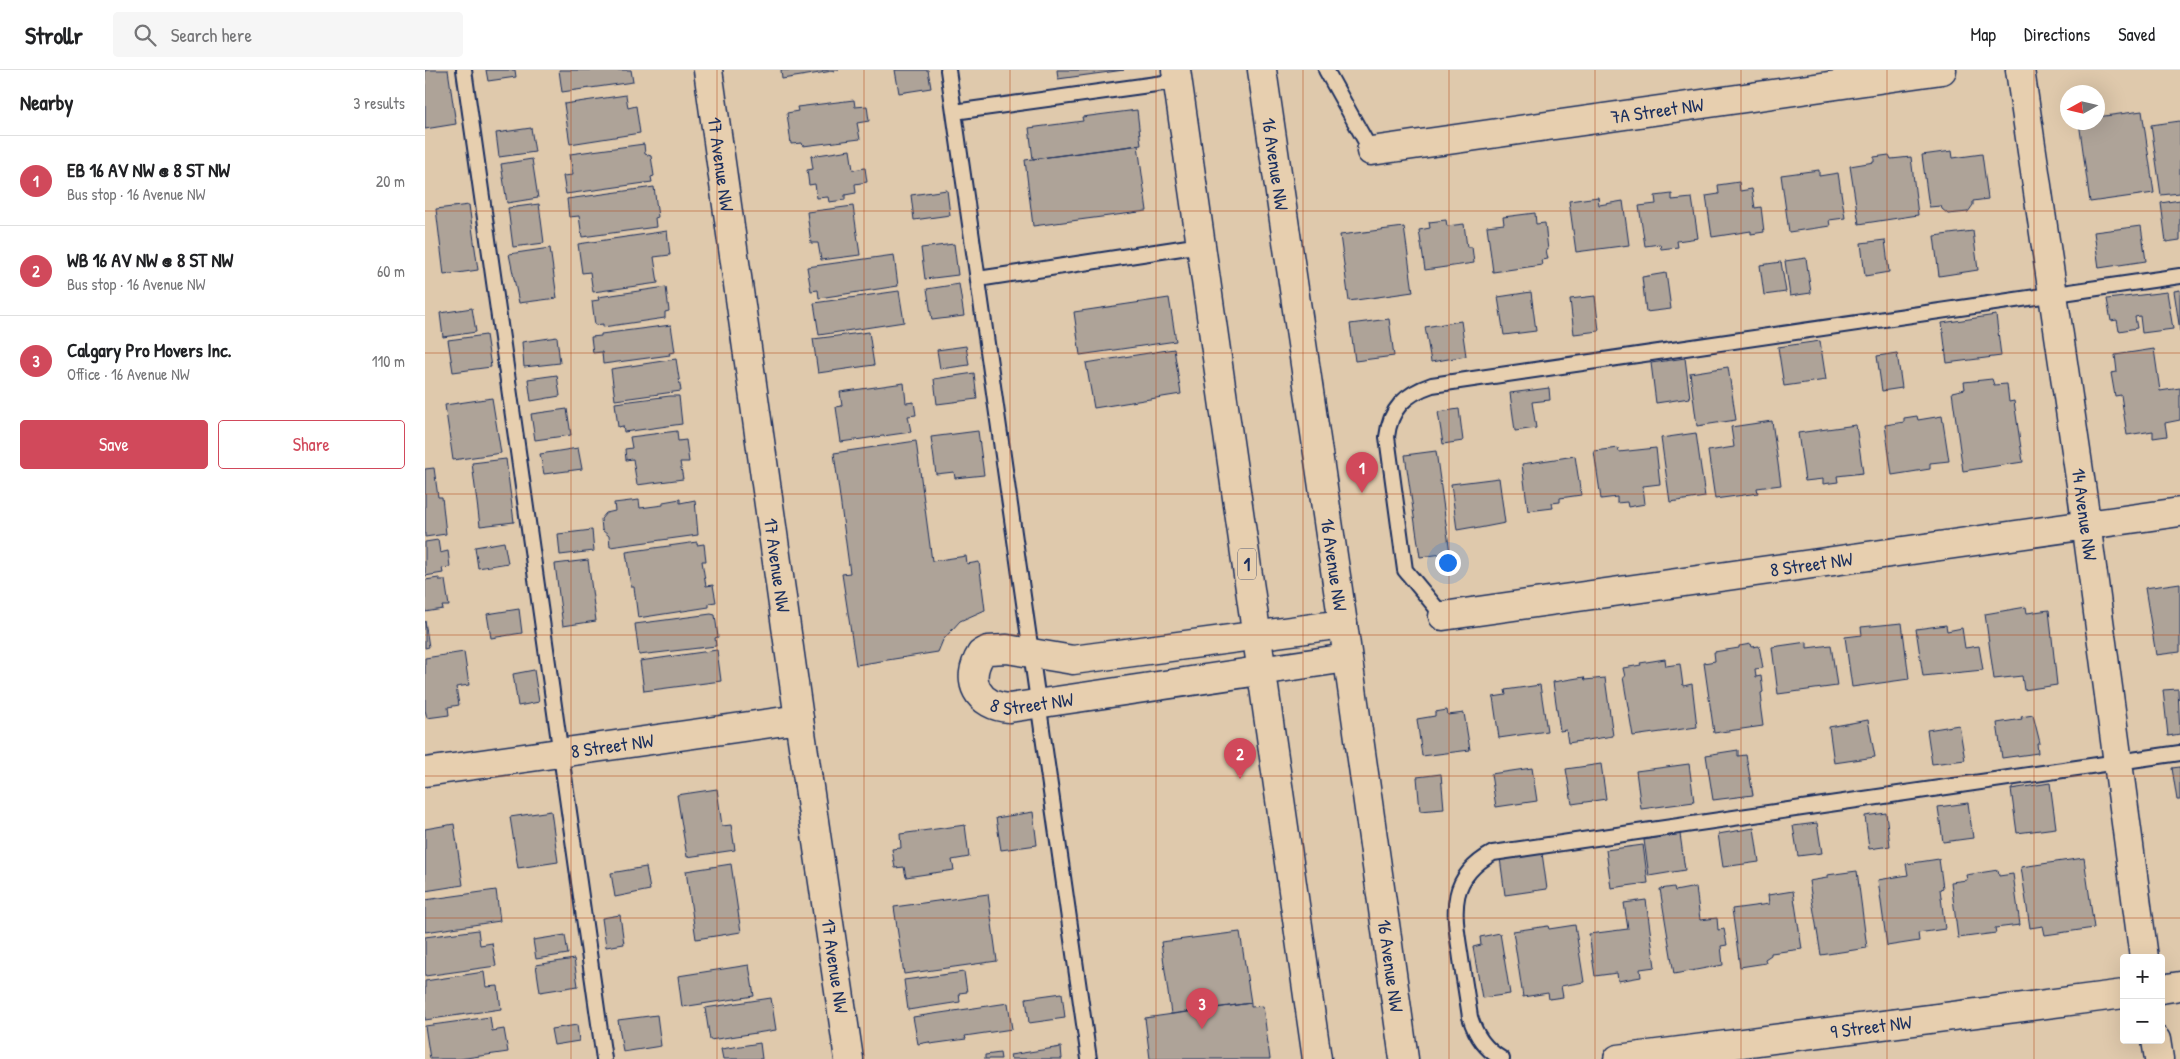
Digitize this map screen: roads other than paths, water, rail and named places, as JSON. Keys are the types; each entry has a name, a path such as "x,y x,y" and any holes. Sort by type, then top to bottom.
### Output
{"main road":[{"name":"17 Avenue NW","path":"708,70 799,719 849,1059"},
{"name":"16 Avenue NW","path":"1262,70 1343,624 1403,1059"},
{"name":"7A Street NW","path":"1371,151 1942,70"},
{"name":"14 Avenue NW","path":"2020,70 2086,526 2116,762 2143,954"},
{"name":"1","path":"1177,76 1317,1059"},
{"name":"8 Street NW","path":"1443,616 2180,512"},
{"name":"8 Street NW","path":"1343,624 1073,660 1007,648 988,650 981,654 975,663 973,672 974,682 977,691 983,698 999,707 1347,658"},
{"name":"8 Street NW","path":"425,772 799,719"},
{"path":"2165,988 2180,986"},
{"name":"9 Street NW","path":"1618,1059 2120,995"},
{"path":"2157,1044 2159,1059"}],"lane":[{"path":"464,70 604,1059"},
{"path":"948,70 1033,654 1038,703 1089,1059"},
{"path":"1327,70 1371,151"},
{"path":"954,112 1177,76"},
{"path":"978,279 1201,245"},
{"path":"1443,616 1405,570 1387,437 1388,425 1400,404 1409,395 1420,389 1442,384 2180,276"},
{"path":"1502,1059 1489,1050 1480,1040 1472,1023 1455,919 1458,890 1465,877 1477,863 1493,853 2180,753"}],"place":[{"name":"EB 16 AV NW @ 8 ST NW","path":"1362,493"},
{"name":"WB 16 AV NW @ 8 ST NW","path":"1240,779"},
{"name":"Calgary Pro Movers Inc.","path":"1202,1029"}]}
